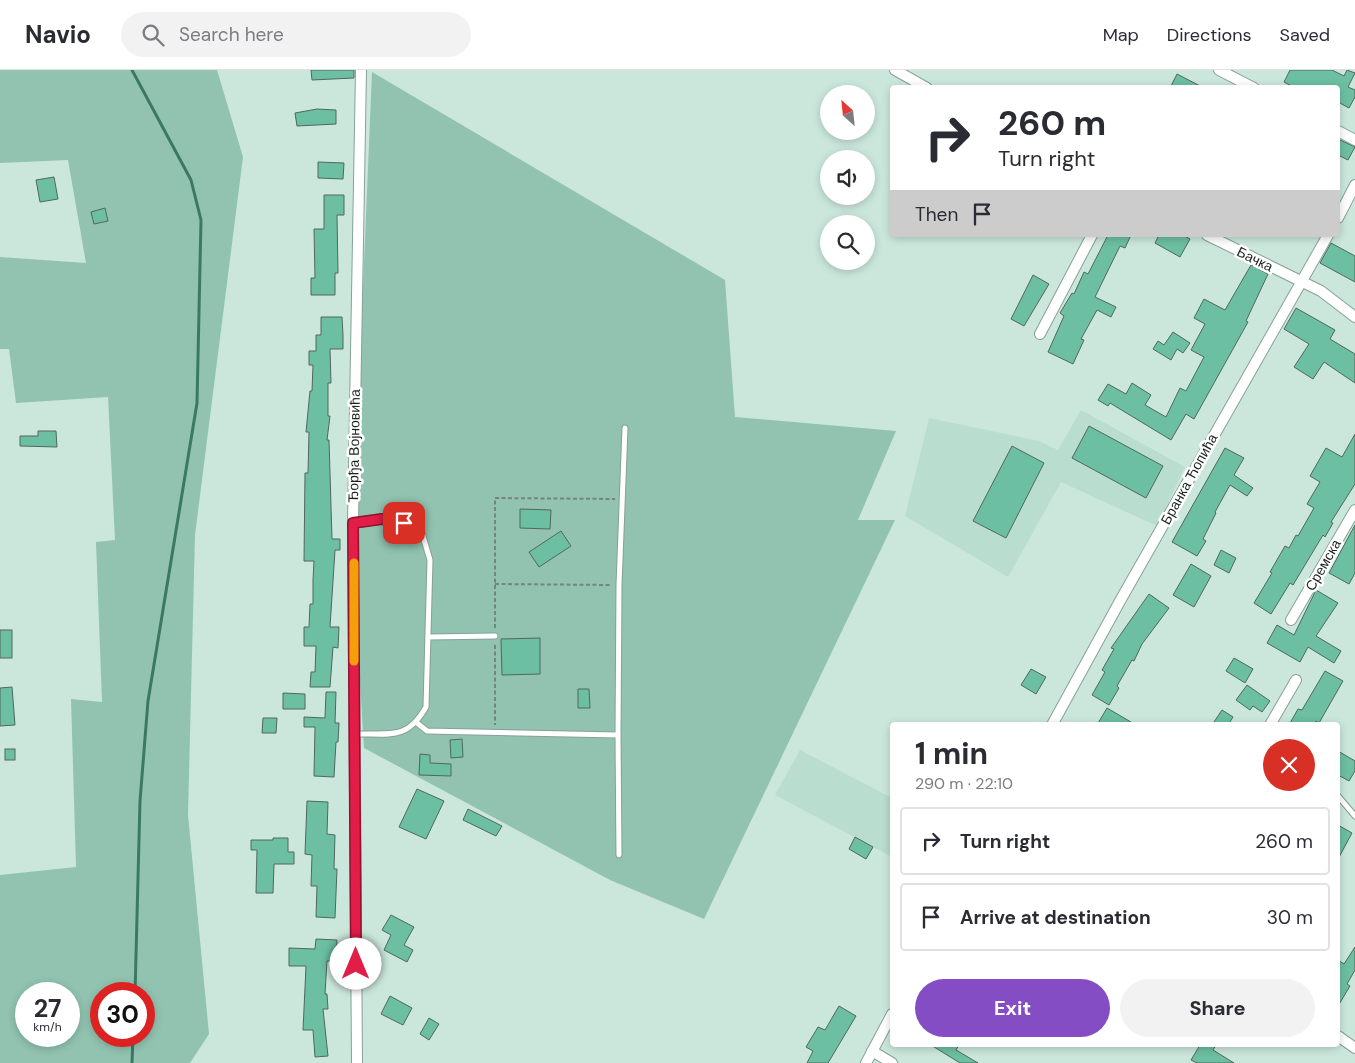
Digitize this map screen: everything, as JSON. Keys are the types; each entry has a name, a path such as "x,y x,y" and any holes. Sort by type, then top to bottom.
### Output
{"street":[{"name":"Ђорђа Војновића","path":"357,1063 353,523 361,70"},
{"path":"895,70 922,85"},
{"path":"1219,70 1248,85"},
{"path":"1340,132 1355,140"},
{"path":"1340,214 1355,185"},
{"path":"1040,334 1091,237"},
{"name":"Бачка","path":"1210,237 1303,282"},
{"name":"Бранка Ћопића","path":"1054,722 1288,303 1303,282 1327,237"},
{"path":"1303,282 1321,291 1355,317"},
{"name":"Сремска","path":"1291,620 1355,510"},
{"path":"1272,722 1296,680"},
{"path":"866,1063 890,1018"},
{"path":"1340,1037 1355,1048"},
{"path":"872,1051 892,1063"}],"lane":[{"path":"619,855 619,585 625,428"},
{"path":"353,523 382,519 404,523 422,533 430,560 426,707 417,723 400,733 355,734"},
{"path":"428,637 495,636"},
{"path":"417,723 427,731 618,735"},
{"path":"1340,798 1355,816"}],"path":[{"path":"495,732 494,498 621,499"},
{"path":"495,584 619,585"}],"shaded area":[{"path":"0,70 217,70 243,157 195,535 188,815 209,1034 190,1063 0,1063 0,875 76,867 71,699 102,702 96,542 115,540 108,397 16,403 9,349 0,349 0,257 86,263 68,160 0,163"},
{"path":"372,72 725,280 735,417 896,431 858,520 895,520 704,919 610,880 364,748 352,551"},
{"path":"1081,410 1185,467 1157,526 1061,482 1008,577 905,516 929,418 1039,441 1058,450"},
{"path":"800,750 890,797 890,856 775,795"}],"building":[{"path":"311,70 354,70 354,78 312,80"},
{"path":"1290,70 1332,70 1344,76 1347,70 1355,73 1348,87 1355,90 1355,97 1349,108 1340,103 1340,85 1290,85 1284,82"},
{"path":"1177,74 1198,85 1172,85"},
{"path":"317,109 336,110 336,124 297,126 295,113"},
{"path":"1340,140 1355,147 1348,160 1340,156"},
{"path":"318,162 344,163 343,179 318,178"},
{"path":"54,177 58,199 40,202 36,180"},
{"path":"324,195 344,195 344,215 337,215 338,273 335,273 335,295 311,295 311,278 315,278 314,229 324,229"},
{"path":"105,208 108,221 94,224 91,212"},
{"path":"1107,237 1130,237 1125,248 1120,246 1095,297 1116,307 1111,317 1097,310 1081,339 1084,340 1073,364 1048,352 1064,316 1060,313 1072,293 1074,294 1084,272 1088,274"},
{"path":"1158,237 1186,237 1190,239 1180,257 1155,243"},
{"path":"1331,243 1355,256 1355,282 1320,263"},
{"path":"1251,265 1268,274 1246,321 1248,322 1194,419 1186,414 1171,440 1110,403 1108,406 1098,400 1108,384 1126,394 1132,383 1151,395 1145,405 1166,417 1180,388 1186,391 1204,357 1191,350 1205,324 1194,318 1204,299 1225,310"},
{"path":"1033,275 1049,284 1024,326 1011,319"},
{"path":"1296,308 1335,330 1330,339 1355,354 1355,383 1324,362 1313,379 1294,367 1309,344 1284,329"},
{"path":"321,317 342,317 343,349 330,349 331,383 328,383 328,416 330,416 327,440 329,440 332,539 340,539 340,550 335,550 330,627 339,627 338,648 333,647 330,687 310,687 311,672 315,672 316,646 304,646 304,627 309,627 310,604 313,604 314,561 304,561 305,473 308,473 309,432 306,432 310,391 312,391 313,365 309,365 309,351 316,351 316,335 321,335"},
{"path":"1173,332 1190,343 1183,353 1177,349 1171,360 1153,349 1158,341 1164,345"},
{"path":"1089,426 1163,466 1146,498 1072,458"},
{"path":"38,431 56,431 57,447 20,446 20,436 38,436"},
{"path":"1355,434 1355,484 1331,522 1333,523 1325,537 1323,535 1293,585 1290,583 1271,614 1254,603 1285,546 1289,548 1314,508 1307,504 1320,482 1310,476 1326,448 1342,457"},
{"path":"1012,446 1044,463 1006,538 973,521"},
{"path":"1225,448 1244,458 1234,475 1253,488 1247,496 1230,485 1215,512 1203,539 1206,541 1197,556 1172,542"},
{"path":"520,509 551,510 550,529 520,528"},
{"path":"1355,525 1355,573 1349,584 1329,573"},
{"path":"561,531 571,546 539,567 529,552"},
{"path":"1221,550 1236,558 1229,573 1214,565"},
{"path":"1191,564 1211,576 1194,607 1173,595"},
{"path":"1316,590 1338,603 1316,636 1341,651 1334,663 1308,647 1300,662 1267,643 1277,625 1294,635"},
{"path":"1149,594 1169,608 1142,644 1134,661 1132,660 1117,686 1119,688 1109,705 1092,695 1105,672 1102,670 1114,649 1111,648"},
{"path":"0,630 12,630 12,658 0,658"},
{"path":"540,638 540,674 502,675 501,639"},
{"path":"1234,658 1253,669 1245,683 1226,671"},
{"path":"1031,669 1046,677 1036,694 1021,685"},
{"path":"1325,671 1343,681 1320,722 1291,722 1298,709 1302,710"},
{"path":"1247,685 1270,701 1262,712 1253,706 1250,710 1236,700"},
{"path":"12,687 15,725 0,726 0,688"},
{"path":"578,689 589,689 590,708 578,708"},
{"path":"326,692 336,692 335,723 339,723 334,777 314,776 315,727 304,727 304,717 325,718"},
{"path":"283,693 305,694 305,709 283,709"},
{"path":"1107,708 1131,722 1099,722"},
{"path":"1222,710 1233,717 1230,722 1214,722"},
{"path":"263,718 277,718 276,733 262,733"},
{"path":"462,739 463,757 451,758 450,740"},
{"path":"5,749 15,749 15,760 5,760"},
{"path":"1340,752 1355,761 1355,771 1349,781 1340,776"},
{"path":"420,754 430,755 430,763 451,764 451,776 419,775"},
{"path":"417,789 444,801 426,839 399,827"},
{"path":"307,801 328,802 327,834 335,835 334,869 337,869 335,918 316,917 317,886 311,886 312,855 305,854"},
{"path":"468,809 502,826 496,836 463,820"},
{"path":"1340,826 1352,833 1340,855"},
{"path":"855,837 873,847 866,859 849,849"},
{"path":"273,838 288,838 288,852 294,852 294,864 274,864 273,893 256,893 257,850 251,850 251,840 273,840"},
{"path":"391,915 414,927 404,945 413,950 407,962 384,950 391,935 382,930"},
{"path":"316,939 337,940 336,961 327,961 325,994 327,994 328,1009 323,1009 328,1056 315,1057 313,1030 303,1030 306,966 289,966 289,948 315,949"},
{"path":"1355,947 1355,970 1347,984 1350,986 1340,1003 1340,961 1344,964"},
{"path":"390,996 412,1008 403,1025 381,1014"},
{"path":"839,1006 856,1016 828,1063 807,1063 813,1051 806,1047 818,1027 825,1030"},
{"path":"429,1018 439,1024 429,1040 420,1034"},
{"path":"934,1047 958,1047 956,1050 978,1063 960,1063"},
{"path":"1199,1047 1215,1047 1213,1050 1234,1063 1197,1063 1191,1060"}],"waterway":[{"path":"132,70 191,180 201,220 197,403 148,701 140,801 135,982"},
{"path":"132,1063 133,1047"}],"slow traffic":[{"path":"354,563 354,661"}],"route":[{"path":"356,964 353,523 382,519 404,523"}]}
